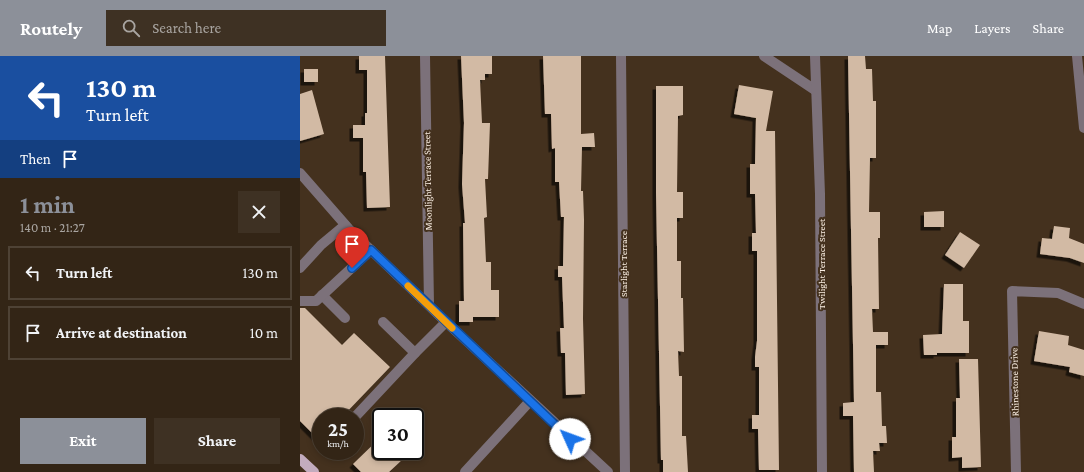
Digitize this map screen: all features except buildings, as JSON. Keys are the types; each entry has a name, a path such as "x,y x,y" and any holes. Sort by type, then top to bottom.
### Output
{"main road":[{"path":"300,459 314,472"}],"street":[{"name":"Moonlight Terrace Street","path":"425,56 429,306"},
{"name":"Starlight Terrace","path":"621,56 625,472"},
{"path":"764,56 815,90"},
{"name":"Twilight Terrace Street","path":"815,56 815,90 820,194 822,472"},
{"path":"1078,56 1084,128"},
{"path":"300,173 345,225 530,401 608,472"},
{"path":"300,268 321,245 345,225"},
{"path":"300,301 316,301 371,250"},
{"name":"Rhinestone Drive","path":"1016,472 1012,291 1058,293 1084,304"},
{"path":"322,295 345,318"},
{"path":"383,322 415,353"},
{"path":"363,408 446,322"},
{"path":"465,472 530,401"}],"slow traffic":[{"path":"408,286 452,328"}],"route":[{"path":"352,268 371,250 570,439"}]}
